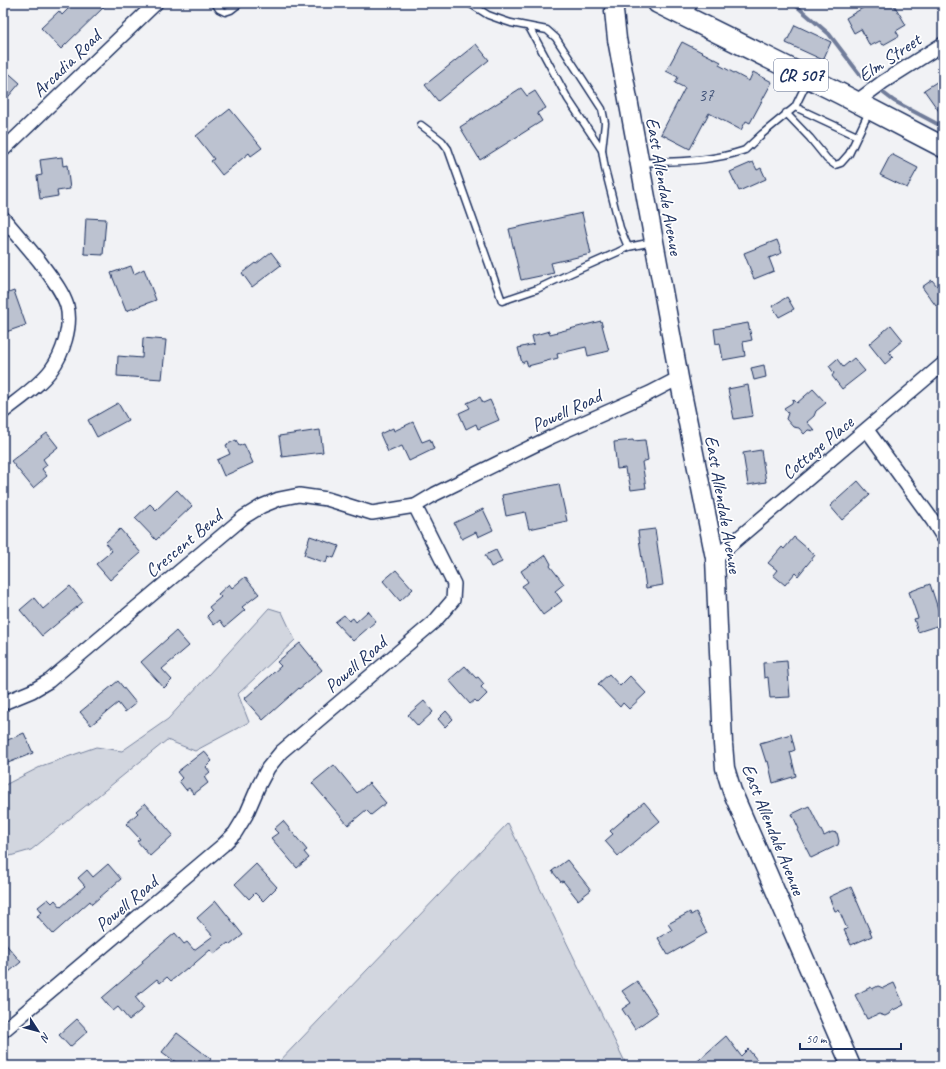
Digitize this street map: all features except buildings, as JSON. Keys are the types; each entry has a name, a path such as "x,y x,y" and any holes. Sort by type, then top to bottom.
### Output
{"main road":[{"name":"East Allendale Avenue","path":"615,3 614,11 617,40 679,378 715,558 725,768 732,791 851,1066"},
{"name":"CR 507","path":"658,3 690,10 809,79 865,101 943,147"}],"street":[{"name":"Arcadia Road","path":"3,150 156,3"},
{"name":"Elm Street","path":"865,101 882,82 943,44"},
{"path":"3,218 61,291 67,307 68,323 65,342 59,356 50,370 40,382 3,412"},
{"name":"Cottage Place","path":"715,558 943,364"},
{"name":"Powell Road","path":"3,1031 223,845 235,833 246,815 268,768 281,752 435,621 453,600 454,584 415,506 435,494 551,437 650,393 679,378"},
{"path":"867,430 943,537"},
{"name":"Crescent Bend","path":"3,703 32,691 49,681 244,516 262,506 279,499 299,495 327,499 372,513 415,506"}],"lane":[{"path":"215,3 219,9 225,12 231,10 240,3"},
{"path":"469,3 488,16 511,23 547,30 556,38 602,109 605,123 602,150 605,169 620,228 628,247"},
{"path":"529,27 568,99 602,150"},
{"path":"640,163 681,162 720,156 745,150 786,113 795,107 809,79"},
{"path":"786,113 810,138 827,159 835,165 846,158 857,136 865,101"},
{"path":"795,107 857,136"},
{"path":"420,125 442,141 448,149 502,301 537,289 628,247 654,242"}],"shaded area":[{"path":"269,608 282,612 295,640 238,694 249,722 195,751 167,740 31,850 3,858 3,786 44,765 96,747 122,751 168,719"},
{"path":"508,823 627,1066 275,1066"}],"waterway":[{"path":"793,3 829,34 861,76 894,101 943,127"}]}
